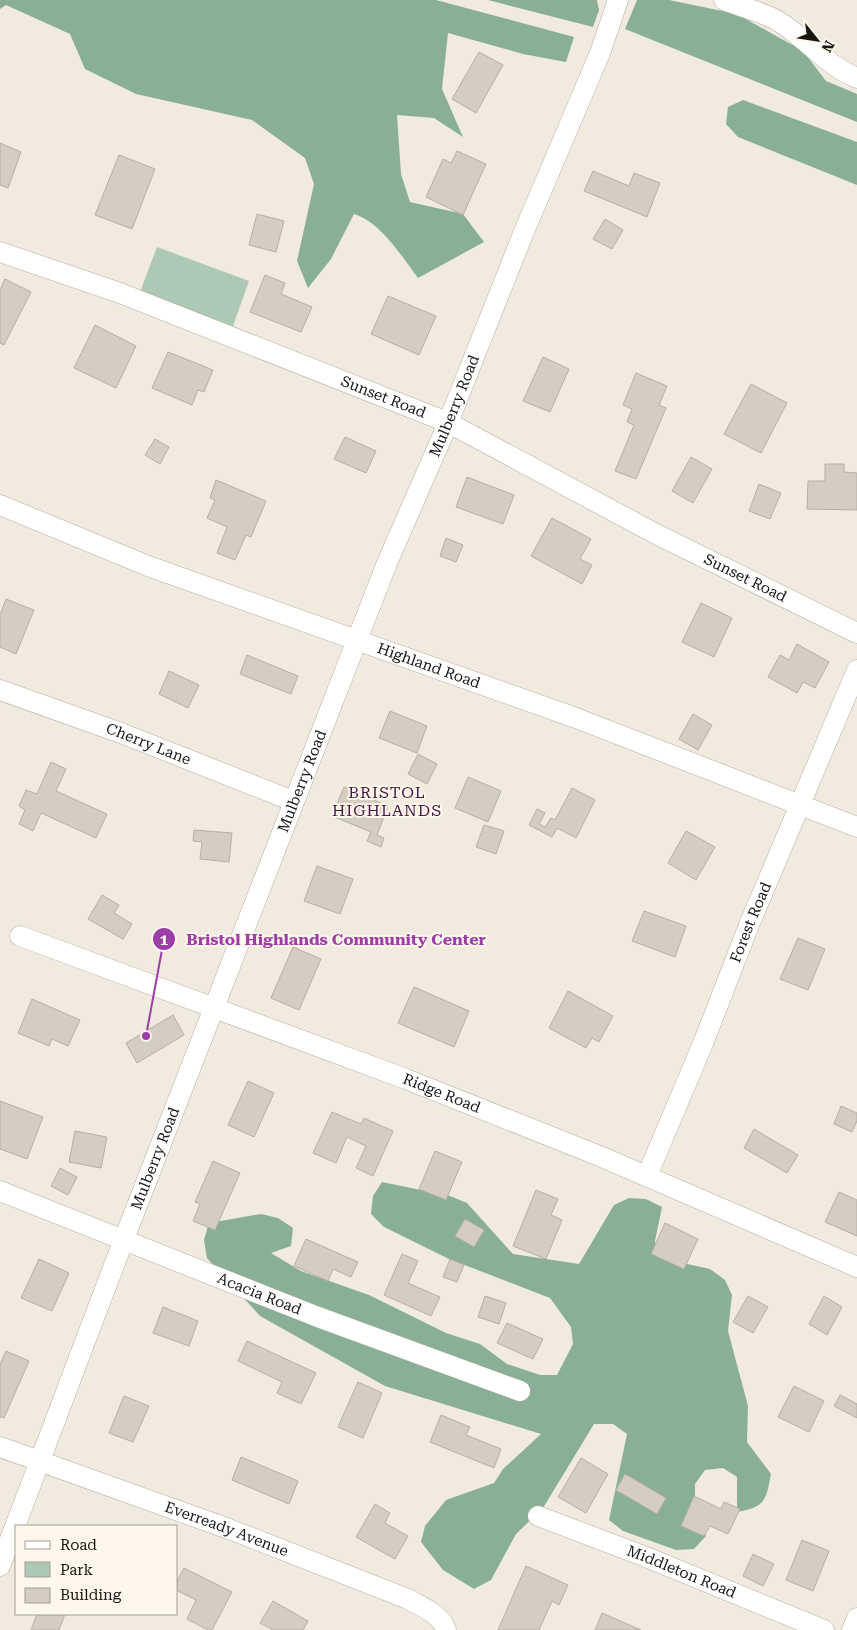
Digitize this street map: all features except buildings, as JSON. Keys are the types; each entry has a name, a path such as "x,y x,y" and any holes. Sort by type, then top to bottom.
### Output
{"street":[{"name":"Mulberry Road","path":"16,1525 124,1239 387,563 600,53 618,0"},
{"path":"724,0 777,21 809,44 837,68 857,78"},
{"name":"Sunset Road","path":"0,252 120,293 447,422 656,534 857,633"},
{"name":"Highland Road","path":"0,505 148,566 576,718 857,827"},
{"name":"Forest Road","path":"647,1176 704,1041 749,925 857,670"},
{"name":"Cherry Lane","path":"0,690 121,734 294,801"},
{"name":"Ridge Road","path":"20,936 406,1079 602,1157 857,1267"},
{"name":"Acacia Road","path":"0,1190 318,1317 520,1391"},
{"name":"Everready Avenue","path":"0,1447 229,1529 408,1599 433,1613 444,1624 445,1629"},
{"name":"Middleton Road","path":"538,1516 646,1557 824,1630"},
{"name":"Mulberry Road","path":"0,1566 15,1527"},
{"path":"852,1630 857,1618"}],"green space":[{"path":"0,0 436,0 574,37 566,62 523,54 448,33 442,89 463,137 434,118 397,115 401,174 410,202 463,214 484,242 418,278 382,232 364,218 354,214 331,259 308,288 297,261 314,184 305,158 252,120 136,94 85,69 70,34 6,5 0,9"},
{"path":"488,0 597,0 599,10 593,27"},
{"path":"637,0 669,0 737,14 803,51 826,81 857,94 857,122 625,29"},
{"path":"743,100 857,142 857,185 738,137 726,124 728,107"},
{"path":"157,247 249,281 233,326 140,292"},
{"path":"382,1182 450,1196 467,1203 513,1254 579,1264 614,1205 629,1198 646,1199 662,1207 655,1241 660,1258 710,1269 725,1280 732,1295 728,1331 748,1406 747,1442 771,1474 768,1491 763,1501 753,1508 737,1512 737,1477 723,1468 705,1470 695,1484 695,1502 706,1536 694,1549 676,1550 623,1531 609,1520 627,1434 613,1424 594,1424 543,1508 516,1534 491,1580 474,1589 443,1570 421,1542 425,1526 446,1500 494,1483 503,1469 541,1434 385,1386 260,1316 207,1258 204,1240 209,1223 261,1214 278,1218 293,1228 291,1246 271,1253 301,1271 369,1295 446,1333 480,1344 507,1364 540,1375 557,1375 573,1344 571,1327 550,1298 449,1259 384,1227 371,1214 373,1196"}],"place":[{"name":"Bristol Highlands Community Center","path":"146,1036"}],"district":[{"name":"BRISTOL HIGHLANDS","path":"387,801"}]}
